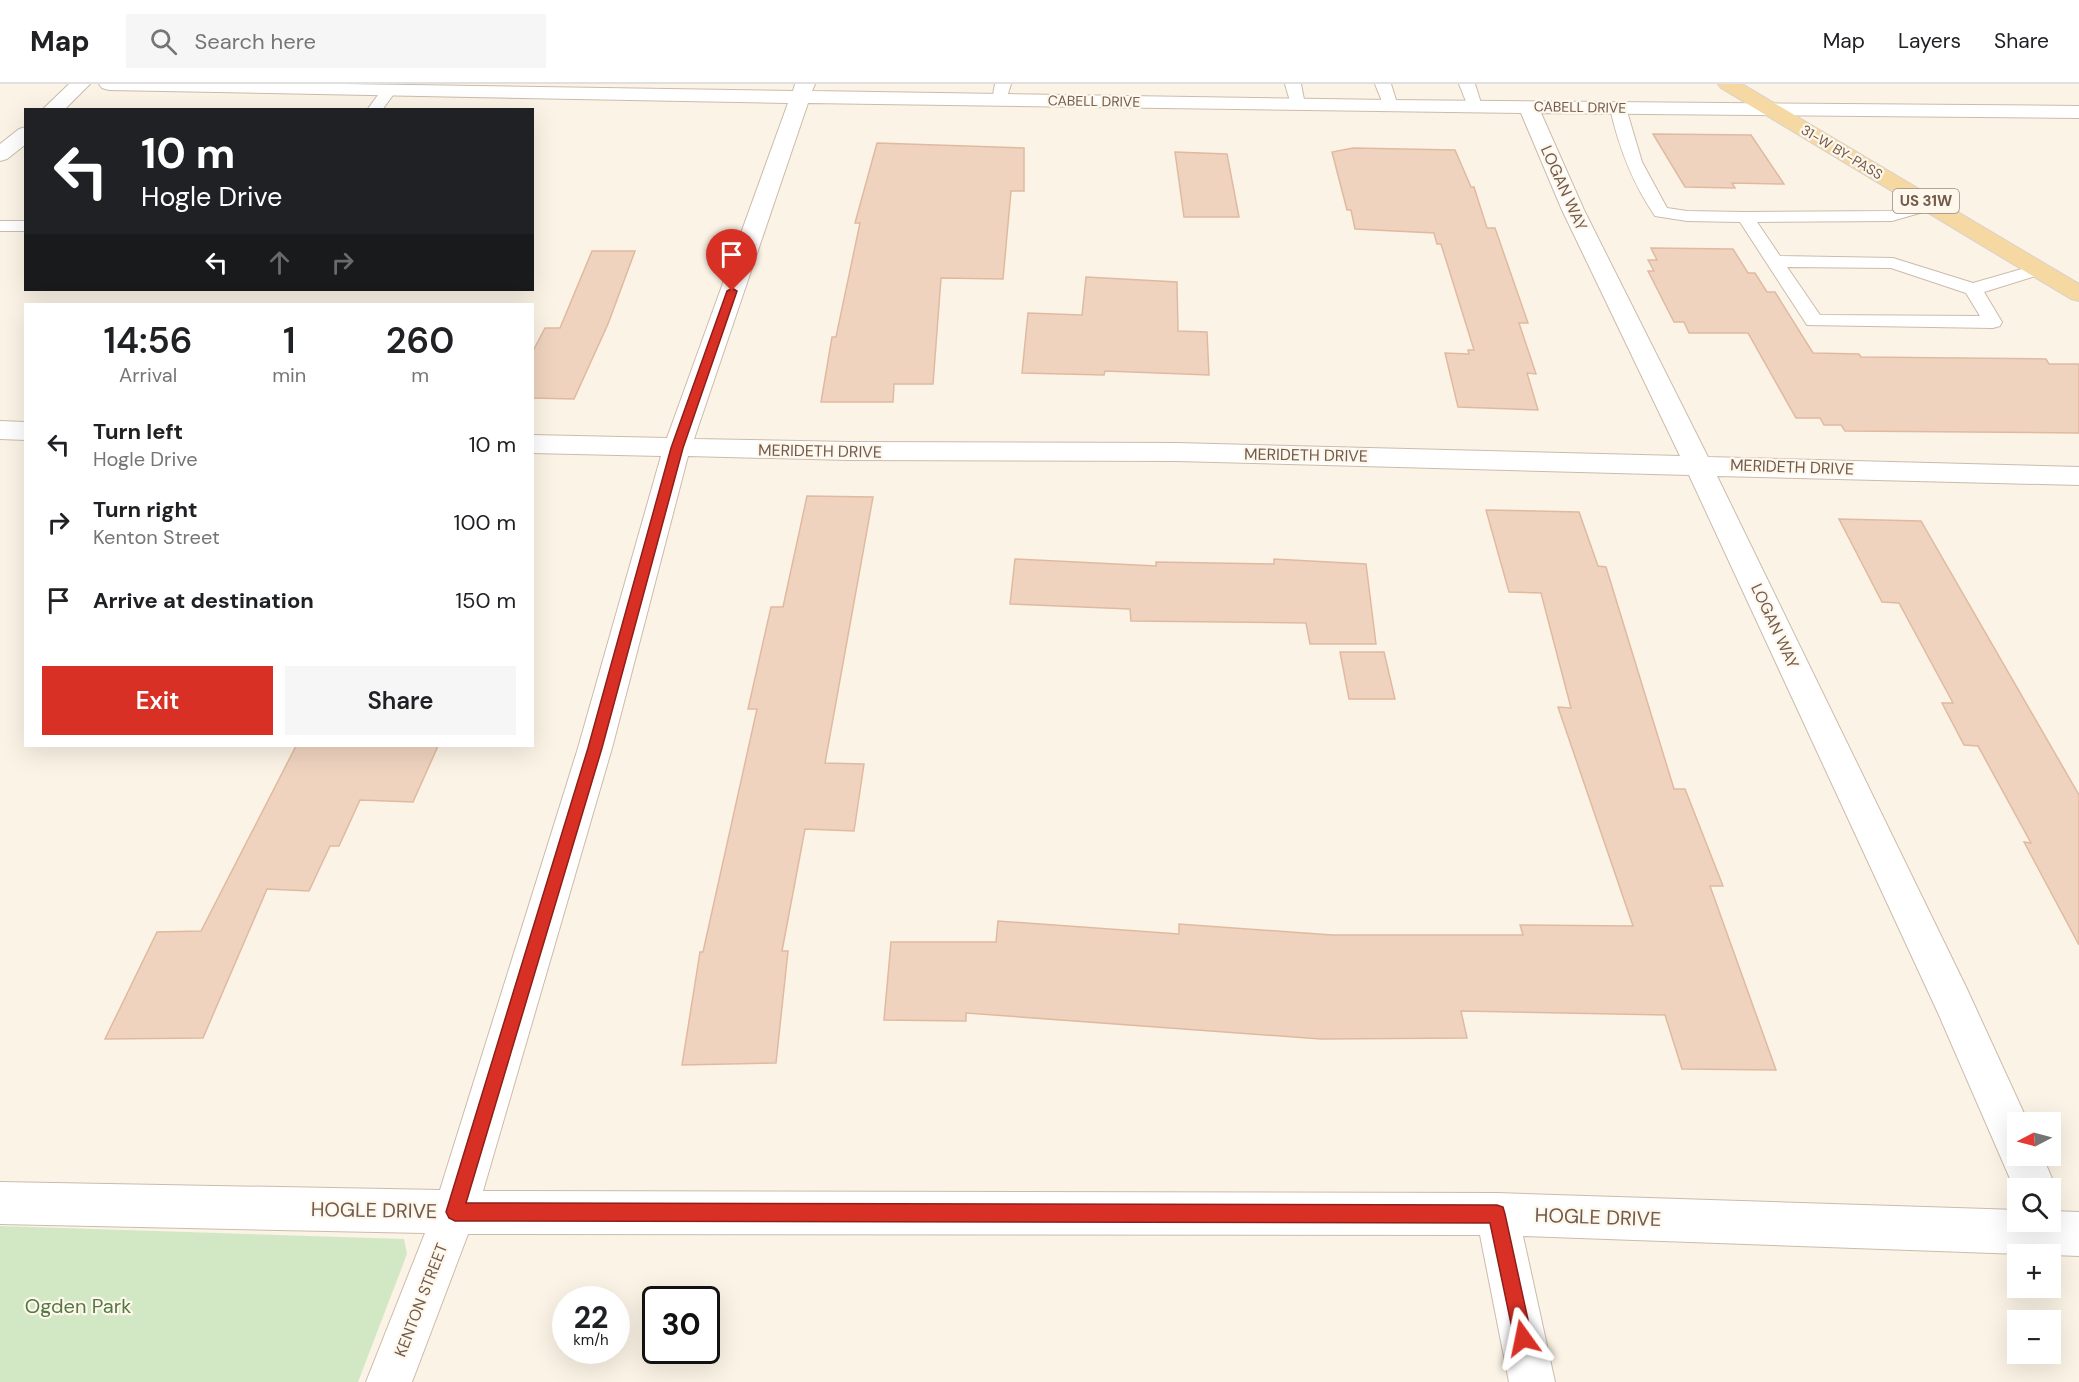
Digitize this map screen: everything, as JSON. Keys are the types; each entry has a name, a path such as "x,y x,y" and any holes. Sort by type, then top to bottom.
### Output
{"main road":[{"name":"31-W BY-PASS","path":"1728,84 2079,294"}],"street":[{"path":"54,108 80,84"},
{"name":"CABELL DRIVE","path":"109,84 388,91 1001,92 1297,105 2079,112"},
{"name":"KENTON STREET","path":"389,1382 455,1212 595,748 677,448 803,90"},
{"path":"1948,91 1967,110"},
{"name":"LOGAN WAY","path":"1528,106 1573,210 1698,465 1953,1002 2007,1123"},
{"path":"0,155 24,135"},
{"path":"0,430 24,431"},
{"name":"MERIDETH DRIVE","path":"534,444 677,448 1177,452 2079,476"},
{"name":"HOGLE DRIVE","path":"0,1203 455,1212 1497,1214 2007,1228"},
{"path":"1497,1214 1532,1382"}],"lane":[{"path":"1293,84 1297,105"},
{"path":"1383,84 1390,106"},
{"path":"1467,84 1474,106"},
{"path":"375,108 388,91"},
{"path":"1618,108 1626,142 1644,189 1661,212 1687,216 1892,216 1930,204"},
{"path":"1745,217 1814,321 1993,322 1972,289"},
{"path":"0,226 24,226"},
{"path":"1775,261 1893,263 1972,289 2039,269"}],"green space":[{"name":"Ogden Park","path":"0,1226 404,1239 407,1254 358,1382 0,1382"}],"building":[{"path":"1653,134 1751,135 1784,184 1732,183 1735,188 1685,187"},
{"path":"877,143 1024,148 1024,191 1011,191 1003,279 941,278 933,384 894,384 893,402 821,402 832,337 836,337 860,223 855,223"},
{"path":"1353,148 1455,150 1471,187 1474,187 1487,228 1495,228 1528,323 1519,323 1536,374 1527,373 1538,410 1458,407 1445,353 1469,354 1468,350 1474,350 1441,244 1437,244 1434,233 1355,229 1351,210 1347,210 1332,152"},
{"path":"1175,152 1227,154 1239,217 1184,217"},
{"path":"1651,248 1733,249 1748,273 1755,273 1767,292 1775,292 1813,353 1859,354 1861,357 2046,359 2049,364 2079,364 2079,433 1845,431 1841,425 1824,425 1820,418 1796,418 1748,333 1689,333 1684,322 1674,322 1648,271 1654,271 1648,260 1657,260"},
{"path":"592,251 635,251 608,324 574,399 534,398 534,349 545,328 560,328"},
{"path":"1086,277 1177,282 1178,331 1207,332 1209,375 1105,371 1104,375 1022,373 1028,313 1082,315"},
{"path":"807,496 873,497 825,763 864,764 854,831 805,829 782,951 788,951 776,1063 682,1065 700,952 703,952 757,709 748,709 771,607 783,607"},
{"path":"1486,510 1579,512 1598,566 1606,567 1674,789 1685,789 1723,886 1710,886 1776,1070 1682,1069 1665,1015 1461,1011 1467,1038 1321,1039 966,1013 966,1021 884,1020 891,942 996,942 998,921 1179,934 1179,924 1332,935 1523,935 1520,925 1633,926 1558,707 1571,708 1541,593 1509,592"},
{"path":"1839,519 1921,521 2079,795 2079,945 2024,842 2031,843 1978,746 1964,745 1942,703 1953,703 1899,603 1882,602"},
{"path":"1015,559 1156,566 1156,562 1274,564 1274,559 1366,564 1376,644 1310,644 1306,623 1131,621 1130,609 1010,604"},
{"path":"1340,652 1384,652 1395,699 1349,699"},
{"path":"295,747 438,747 413,802 360,800 339,846 330,846 309,891 267,889 203,1038 105,1039 157,932 201,931"}],"route":[{"path":"732,291 677,448 595,748 455,1212 628,1210 1497,1214 1523,1338"}]}
